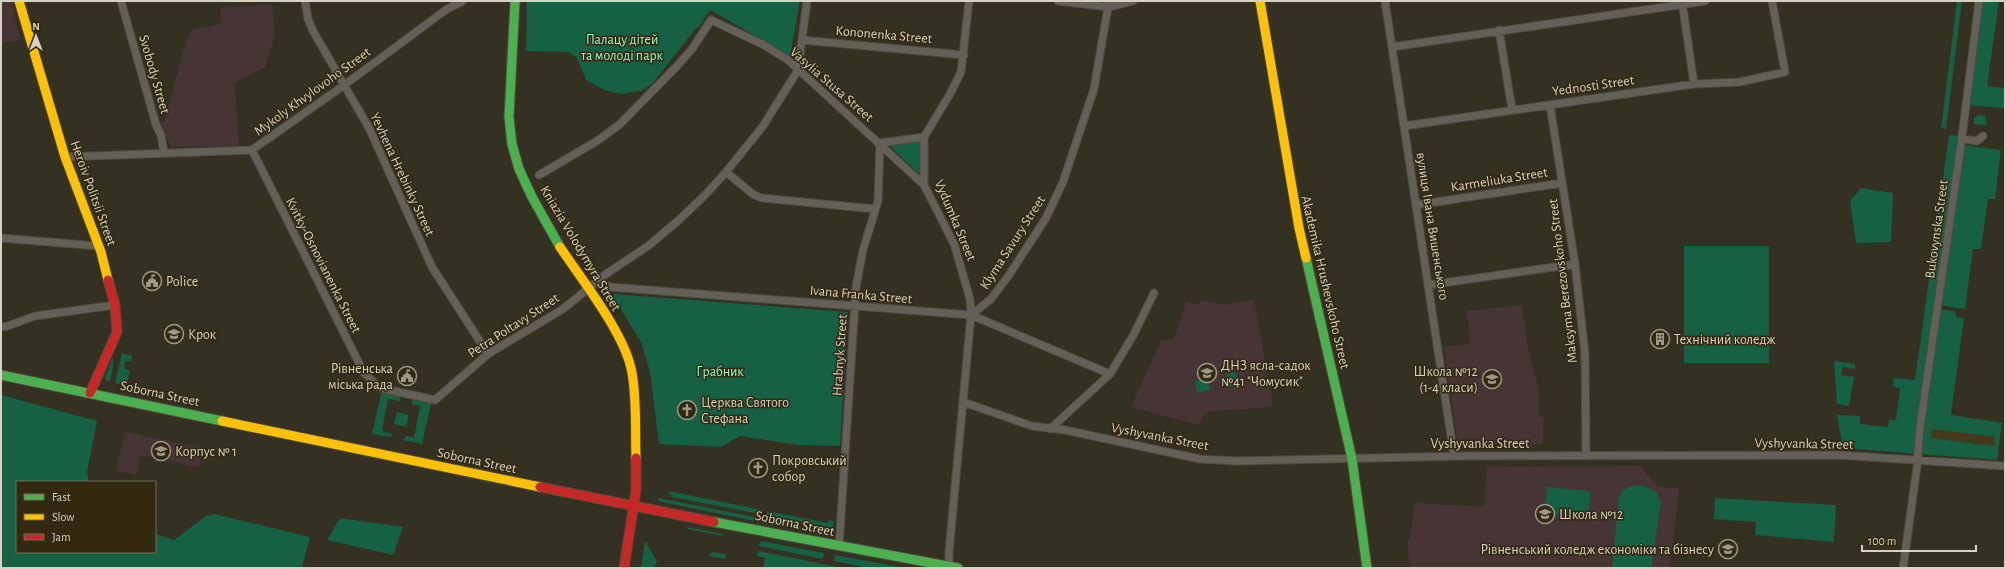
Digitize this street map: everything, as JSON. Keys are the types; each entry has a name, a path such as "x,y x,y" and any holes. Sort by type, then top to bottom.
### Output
{"main road":[{"name":"Heroiv Politsii Street","path":"19,1 64,157 101,252 115,305 117,332 90,393"},
{"name":"Kniazia Volodymyra Street","path":"515,1 509,118 512,144 519,168 532,197 554,237 618,335 632,372 636,443 636,490 624,568"},
{"name":"Akademika Hrushevskoho Street","path":"1260,1 1297,221 1352,459 1367,568"},
{"name":"Soborna Street","path":"1,375 633,506 952,568"}],"street":[{"name":"Svobody Street","path":"121,1 156,125 161,135 164,153"},
{"name":"Yevhena Hrebinky Street","path":"305,1 308,19 313,31 343,86 369,128 432,267 488,354"},
{"name":"Mykoly Khvylovoho Street","path":"64,157 252,150 343,86 442,12 463,1"},
{"path":"798,70 807,1"},
{"path":"880,143 924,137 950,94 961,72 969,1"},
{"path":"1058,1 1109,4 1133,1"},
{"name":"вулиця Івана Вишенського","path":"1385,1 1454,456"},
{"path":"1392,47 1682,3 1705,1"},
{"name":"Yednosti Street","path":"1404,126 1694,84 1740,82 1785,72 1772,1"},
{"name":"Bukovynska Street","path":"1903,568 1920,427 1962,139 1979,1"},
{"path":"1682,3 1694,84"},
{"name":"Klyma Savury Street","path":"971,315 991,299 1009,275 1053,205 1063,182 1088,112 1099,68 1109,4"},
{"name":"Vasylia Stusa Street","path":"539,175 597,141 620,125 692,49 710,20 762,44 788,60 924,185"},
{"path":"1499,30 1512,110"},
{"name":"Kononenka Street","path":"802,40 964,55"},
{"name":"Petra Poltavy Street","path":"435,400 488,354 563,309 588,288 599,282 606,274 648,246 679,220 726,172 762,126 798,70"},
{"name":"Maksyma Berezovskoho Street","path":"1550,105 1575,264 1585,354 1586,456"},
{"path":"1962,139 1977,141 1983,136"},
{"name":"Vydumka Street","path":"924,137 924,185 954,244 970,299 971,315"},
{"name":"Hrabnyk Street","path":"839,547 859,266 880,186 880,143"},
{"name":"Kvitky-Osnovianenka Street","path":"252,150 364,373 380,388 435,400"},
{"path":"726,172 754,195 762,198 875,209"},
{"name":"Karmeliuka Street","path":"1416,205 1562,183"},
{"path":"1,238 98,246"},
{"path":"1429,286 1575,264"},
{"name":"Ivana Franka Street","path":"599,282 610,287 971,315 1110,374"},
{"path":"1050,429 1110,374 1134,334 1154,293"},
{"path":"1,326 5,327 35,316 115,305"},
{"path":"952,568 949,552 971,315"},
{"name":"Vyshyvanka Street","path":"962,402 1032,426 1065,430 1200,459 1237,461 1454,456 1839,455 2005,466"}],"shaded area":[{"path":"1,1 12,1 20,40 1,43"},
{"path":"272,4 275,36 265,67 235,83 239,146 171,147 160,122 164,122 186,42 191,30 221,24 220,8"},
{"name":"ДНЗ ясла-садок №41 \"Чомусик\"","path":"1254,299 1273,407 1206,412 1198,425 1131,407 1161,340 1174,339 1186,302 1198,305 1201,300 1225,305"},
{"name":"Школа №12 (1-4 класи)","path":"1522,305 1528,348 1539,390 1539,417 1543,417 1543,444 1458,446 1444,347 1470,343 1467,311"},
{"path":"1932,428 1995,437 1994,446 1931,438"},
{"name":"Корпус № 1","path":"125,432 203,448 199,467 140,455 136,475 116,471"},
{"name":"Школа №12","path":"1640,466 1658,487 1679,488 1670,568 1410,568 1407,544 1410,537 1415,503 1484,507 1487,467"}],"green space":[{"name":"Палацу дітей та молоді парк","path":"527,1 800,1 790,56 710,10 699,27 696,28 652,84 641,91 621,94 604,90 586,80 577,58 569,52 526,51"},
{"path":"1957,1 1962,1 1946,129 1941,128"},
{"path":"1982,1 1999,1 1987,86 2005,88 2005,108 1968,105"},
{"path":"1978,115 1985,116 1987,125 1974,124 1974,118"},
{"path":"1949,135 1962,136 1962,145 2001,150 1995,199 1988,199 1981,249 1973,249 1965,309 1937,305 1936,309 1955,311 1956,317 1964,318 1951,415 2002,423 1997,460 1843,448 1837,415 1860,416 1860,424 1888,427 1889,420 1896,420 1900,388 1893,387 1894,378 1915,380","holes":["1932,429 1995,437 1994,446 1931,438"]},
{"path":"917,141 921,143 919,174 891,147 892,145"},
{"path":"1861,188 1893,193 1891,242 1856,243 1850,201"},
{"path":"1684,246 1769,246 1769,363 1684,363"},
{"name":"Грабник","path":"614,294 848,312 840,446 798,445 740,436 721,447 659,444 650,372 641,342 614,298"},
{"path":"122,353 132,356 131,362 127,361 124,364 125,369 130,371 126,386 115,383"},
{"path":"113,356 113,367 110,381 106,381 105,378"},
{"path":"1834,361 1855,364 1855,369 1843,367 1841,375 1854,377 1849,406 1837,404"},
{"path":"1236,372 1237,385 1229,387 1226,373"},
{"path":"1208,378 1210,390 1197,393 1195,381"},
{"path":"385,392 401,395 400,401 388,399 382,431 392,434 391,437 372,434 381,394"},
{"path":"1,395 97,421 87,472 89,481 16,481 16,553 156,553 156,534 174,540 206,516 214,514 310,537 302,568 1,568"},
{"path":"413,397 430,402 431,404 422,444 403,440 406,436 414,438 420,406 411,404"},
{"path":"397,412 409,415 406,427 394,424"},
{"path":"1639,485 1653,490 1661,502 1651,568 1612,568 1619,496 1627,488"},
{"path":"1547,487 1591,491 1588,518 1545,513"},
{"path":"668,491 762,510 760,514 672,497"},
{"path":"659,498 760,518 759,522 658,501"},
{"path":"1715,498 1836,505 1834,542 1755,535 1756,522 1714,519"},
{"path":"767,511 828,523 828,520 834,521 833,528 767,515"},
{"path":"340,518 403,527 393,555 327,540"},
{"path":"766,520 833,533 833,537 765,523"},
{"path":"687,527 723,534 723,536 687,529"},
{"path":"645,541 657,561 654,568 641,568"},
{"path":"761,541 824,553 823,559 758,546"},
{"path":"758,551 843,568 763,568 765,558 757,556"},
{"path":"712,552 726,554 725,559 709,556"},
{"path":"835,555 906,568 869,568 834,561"}],"traffic: fast":[{"path":"515,1 509,117 512,144 519,169 532,197 560,247"},
{"path":"1306,258 1352,459 1367,568"},
{"path":"1,375 222,421"},
{"path":"714,522 958,568"}],"traffic: slow":[{"path":"19,1 65,157 101,252 108,280"},
{"path":"1260,1 1299,228 1306,258"},
{"path":"560,247 602,308 628,358 635,394 636,458"},
{"path":"222,421 540,487"}],"traffic: jam":[{"path":"90,393 117,332 115,305 108,280"},
{"path":"624,568 636,490 636,458"},
{"path":"540,487 714,522"}],"place":[{"name":"Police","path":"152,281"},
{"name":"Крок","path":"174,334"},
{"name":"Технічний коледж","path":"1660,339"},
{"name":"ДНЗ ясла-садок №41 \"Чомусик\"","path":"1207,373"},
{"name":"Рівненська міська рада","path":"407,376"},
{"name":"Школа №12 (1-4 класи)","path":"1492,379"},
{"name":"Церква Святого Стефана","path":"687,410"},
{"name":"Корпус № 1","path":"161,451"},
{"name":"Покровський собор","path":"758,468"},
{"name":"Школа №12","path":"1545,514"},
{"name":"Рівненський коледж економіки та бізнесу","path":"1728,549"}]}
